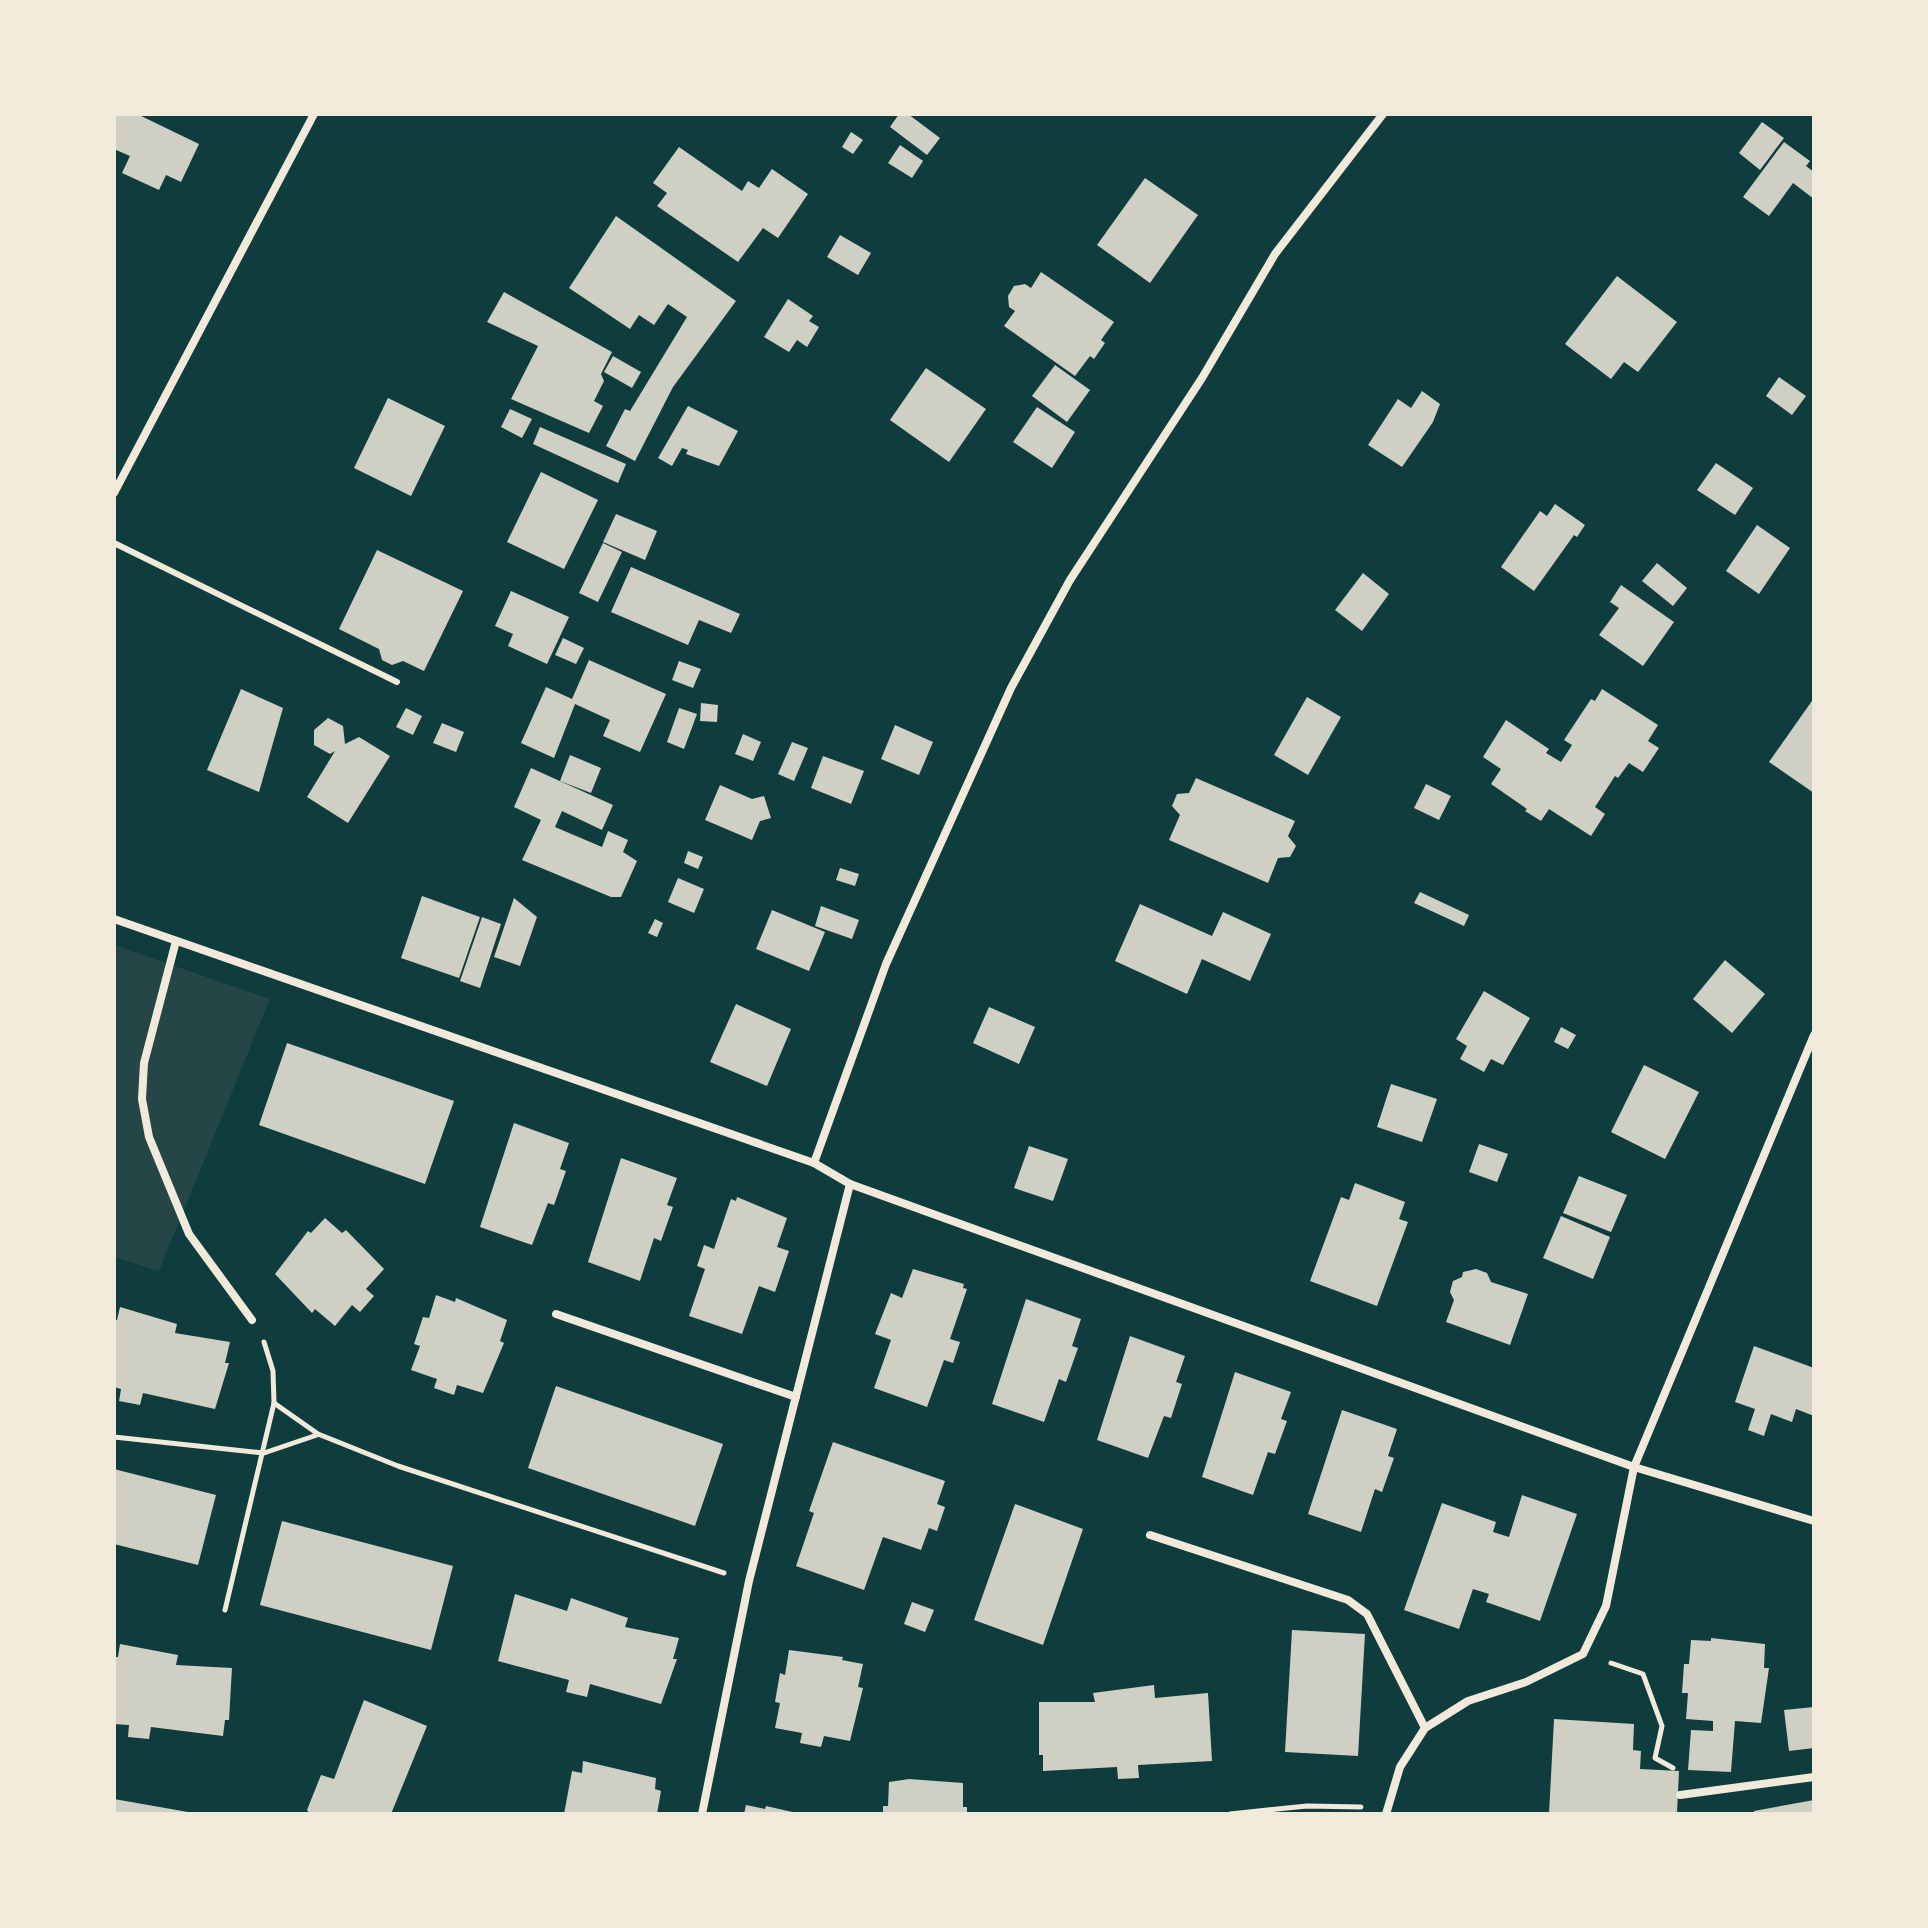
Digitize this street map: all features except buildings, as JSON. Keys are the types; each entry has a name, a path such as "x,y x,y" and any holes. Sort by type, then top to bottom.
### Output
{"street":[{"path":"114,493 314,114"},
{"path":"814,1163 886,964 1011,688 1040,634 1070,580 1202,378 1275,254 1383,114"},
{"path":"114,919 814,1163 850,1184 1634,1467 1814,1521"},
{"path":"176,941 144,1063 142,1099 149,1137 189,1234 252,1320"},
{"path":"1386,1811 1400,1767 1425,1728 1468,1701 1526,1682 1583,1654 1606,1606 1634,1467 1814,1035"},
{"path":"702,1814 749,1581 850,1184"},
{"path":"556,1314 796,1397"},
{"path":"1150,1535 1323,1589 1348,1600 1367,1614 1425,1728"},
{"path":"1680,1795 1814,1777"}],"lane":[{"path":"114,543 397,682"}],"path":[{"path":"225,1610 274,1403 273,1371 266,1345 252,1320"},
{"path":"274,1403 318,1434 398,1466 749,1581"},
{"path":"114,1437 264,1453 318,1434"},
{"path":"1583,1654 1643,1674 1662,1726 1655,1758"},
{"path":"1230,1814 1307,1806 1386,1811"}],"shaded area":[{"path":"114,945 270,999 159,1271 114,1257"}]}
